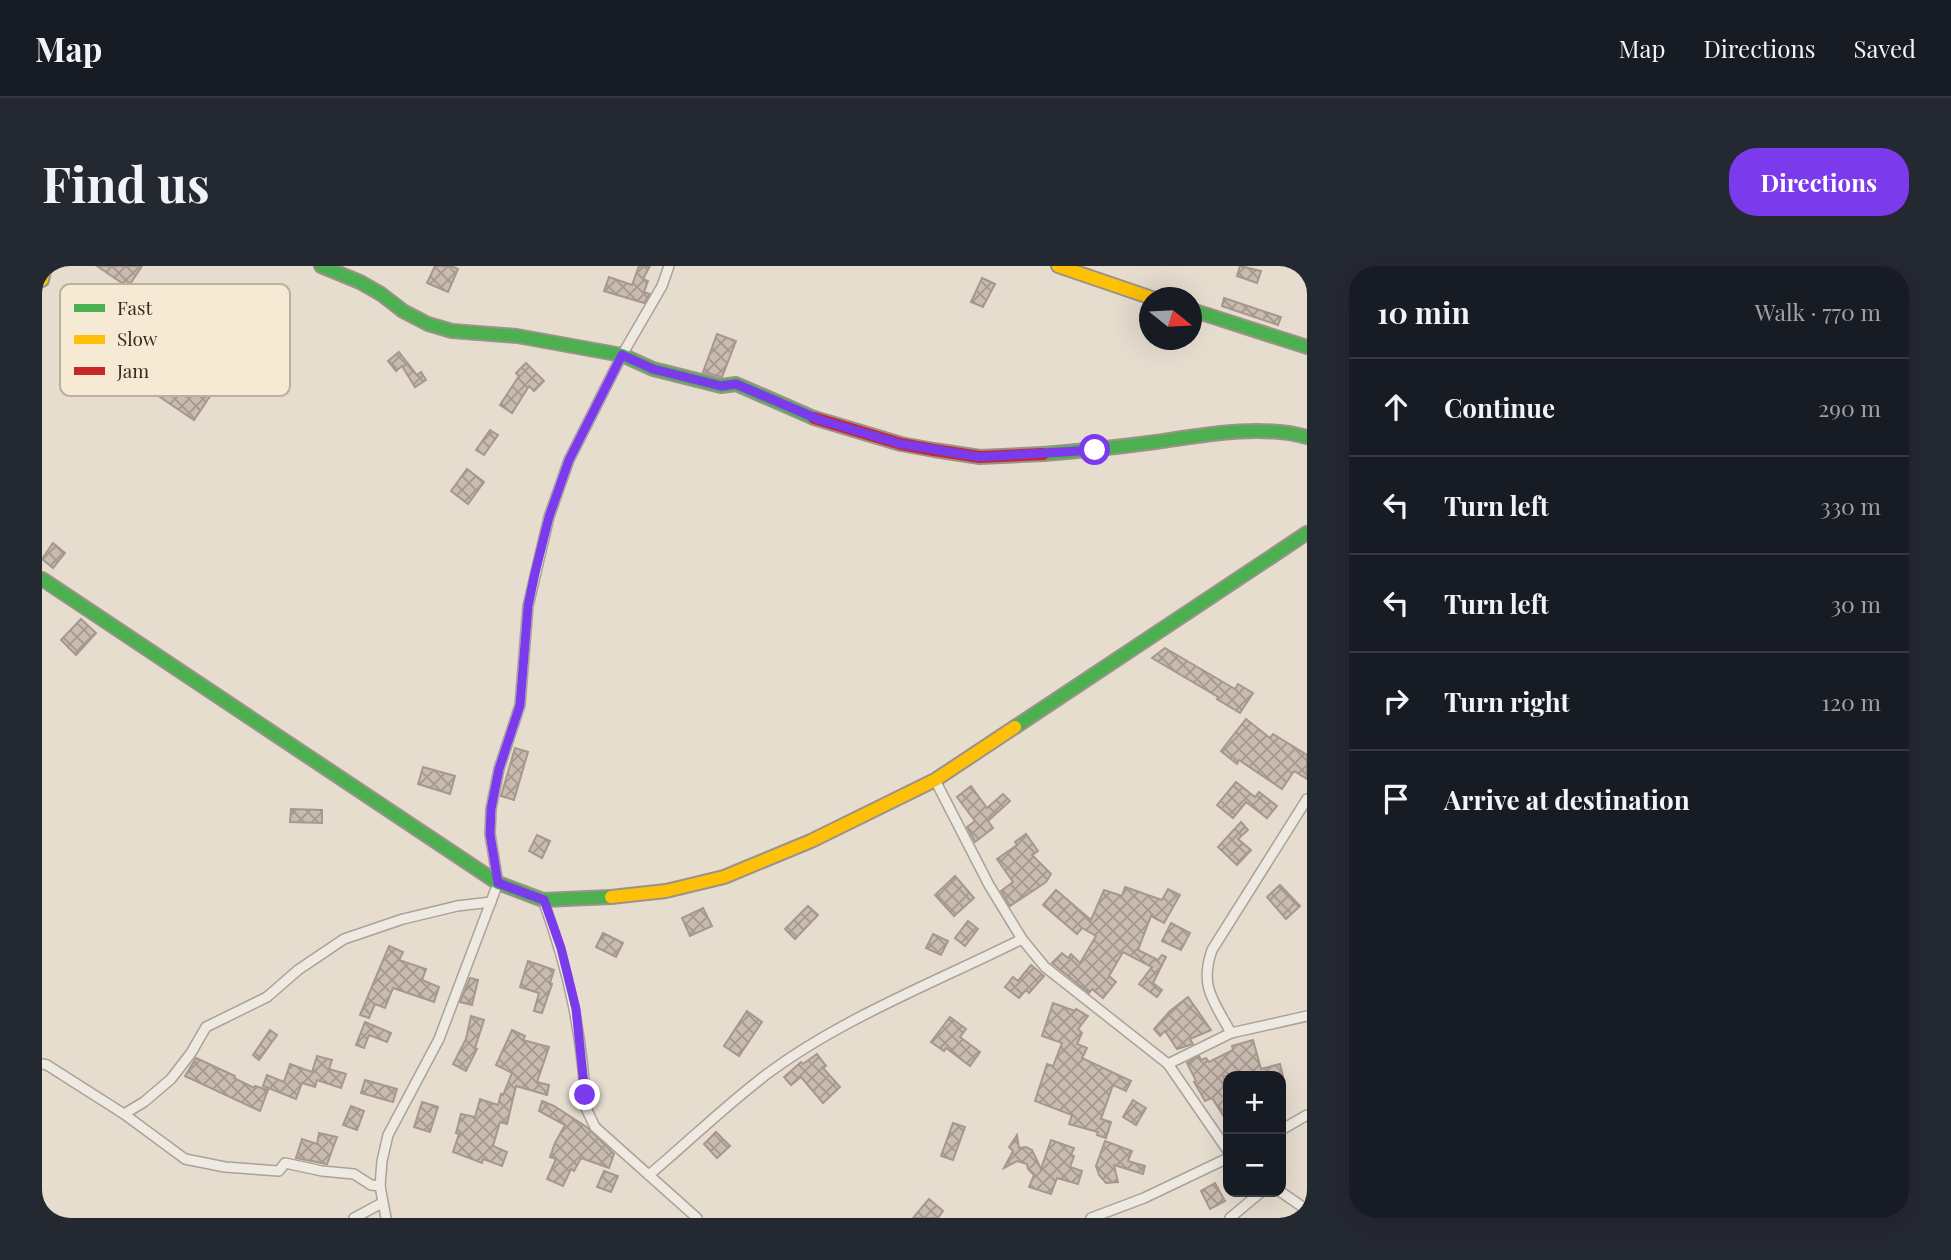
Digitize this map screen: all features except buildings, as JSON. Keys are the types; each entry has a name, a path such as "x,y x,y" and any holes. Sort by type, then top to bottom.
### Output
{"street":[{"path":"42,280 45,266"},
{"path":"321,266 347,271 403,311 428,324 452,331 517,336 622,355 653,369 721,386 736,384 820,420 901,444 980,457 1095,450 1227,432 1293,433 1307,437"},
{"path":"386,1218 380,1186 388,1135 439,1039 498,883 490,834 491,809 499,769 520,705 528,606 549,517 569,460 622,355 648,313 669,266"},
{"path":"1058,266 1139,294"},
{"path":"1202,313 1307,347"},
{"path":"42,579 498,883 544,900 606,898 666,891 724,877 811,841 935,780 1307,533"},
{"path":"935,780 989,885 1022,939 1045,967 1168,1064 1223,1144"},
{"path":"1231,1033 1207,984 1206,968 1212,950 1306,802"},
{"path":"544,900 561,948 576,1009 589,1119 697,1218"},
{"path":"124,1114 144,1102 171,1079 206,1027 267,997 298,970 344,939 403,919 457,906 491,902"},
{"path":"649,1175 767,1074 872,1012 1022,939"},
{"path":"1168,1064 1231,1033 1307,1016"},
{"path":"42,1064 124,1114 185,1159 225,1167 279,1171 285,1163 291,1162 322,1171 354,1174 371,1185 380,1186"},
{"path":"1286,1127 1307,1115"},
{"path":"1091,1218 1144,1198 1223,1160"},
{"path":"1286,1195 1307,1210"},
{"path":"1230,1218 1256,1197"},
{"path":"354,1218 382,1203"}],"traffic: fast":[{"path":"321,266 360,282 428,324 452,331 517,336 622,355 653,369 721,386 736,384 814,418"},
{"path":"1202,313 1307,347"},
{"path":"1043,454 1232,432 1271,431 1307,437"},
{"path":"1015,727 1307,533"},
{"path":"42,579 498,883 543,900 611,897"}],"traffic: slow":[{"path":"42,280 45,266"},
{"path":"1058,266 1139,294"},
{"path":"611,897 666,891 724,877 811,841 935,780 1015,727"}],"traffic: jam":[{"path":"814,418 901,444 934,450 980,457 1043,454"}],"route":[{"path":"585,1095 576,1009 561,948 544,900 498,883 490,834 491,809 499,769 520,705 528,606 549,517 569,460 622,355 653,369 721,386 736,384 820,420 901,444 980,457 1095,450"}]}
